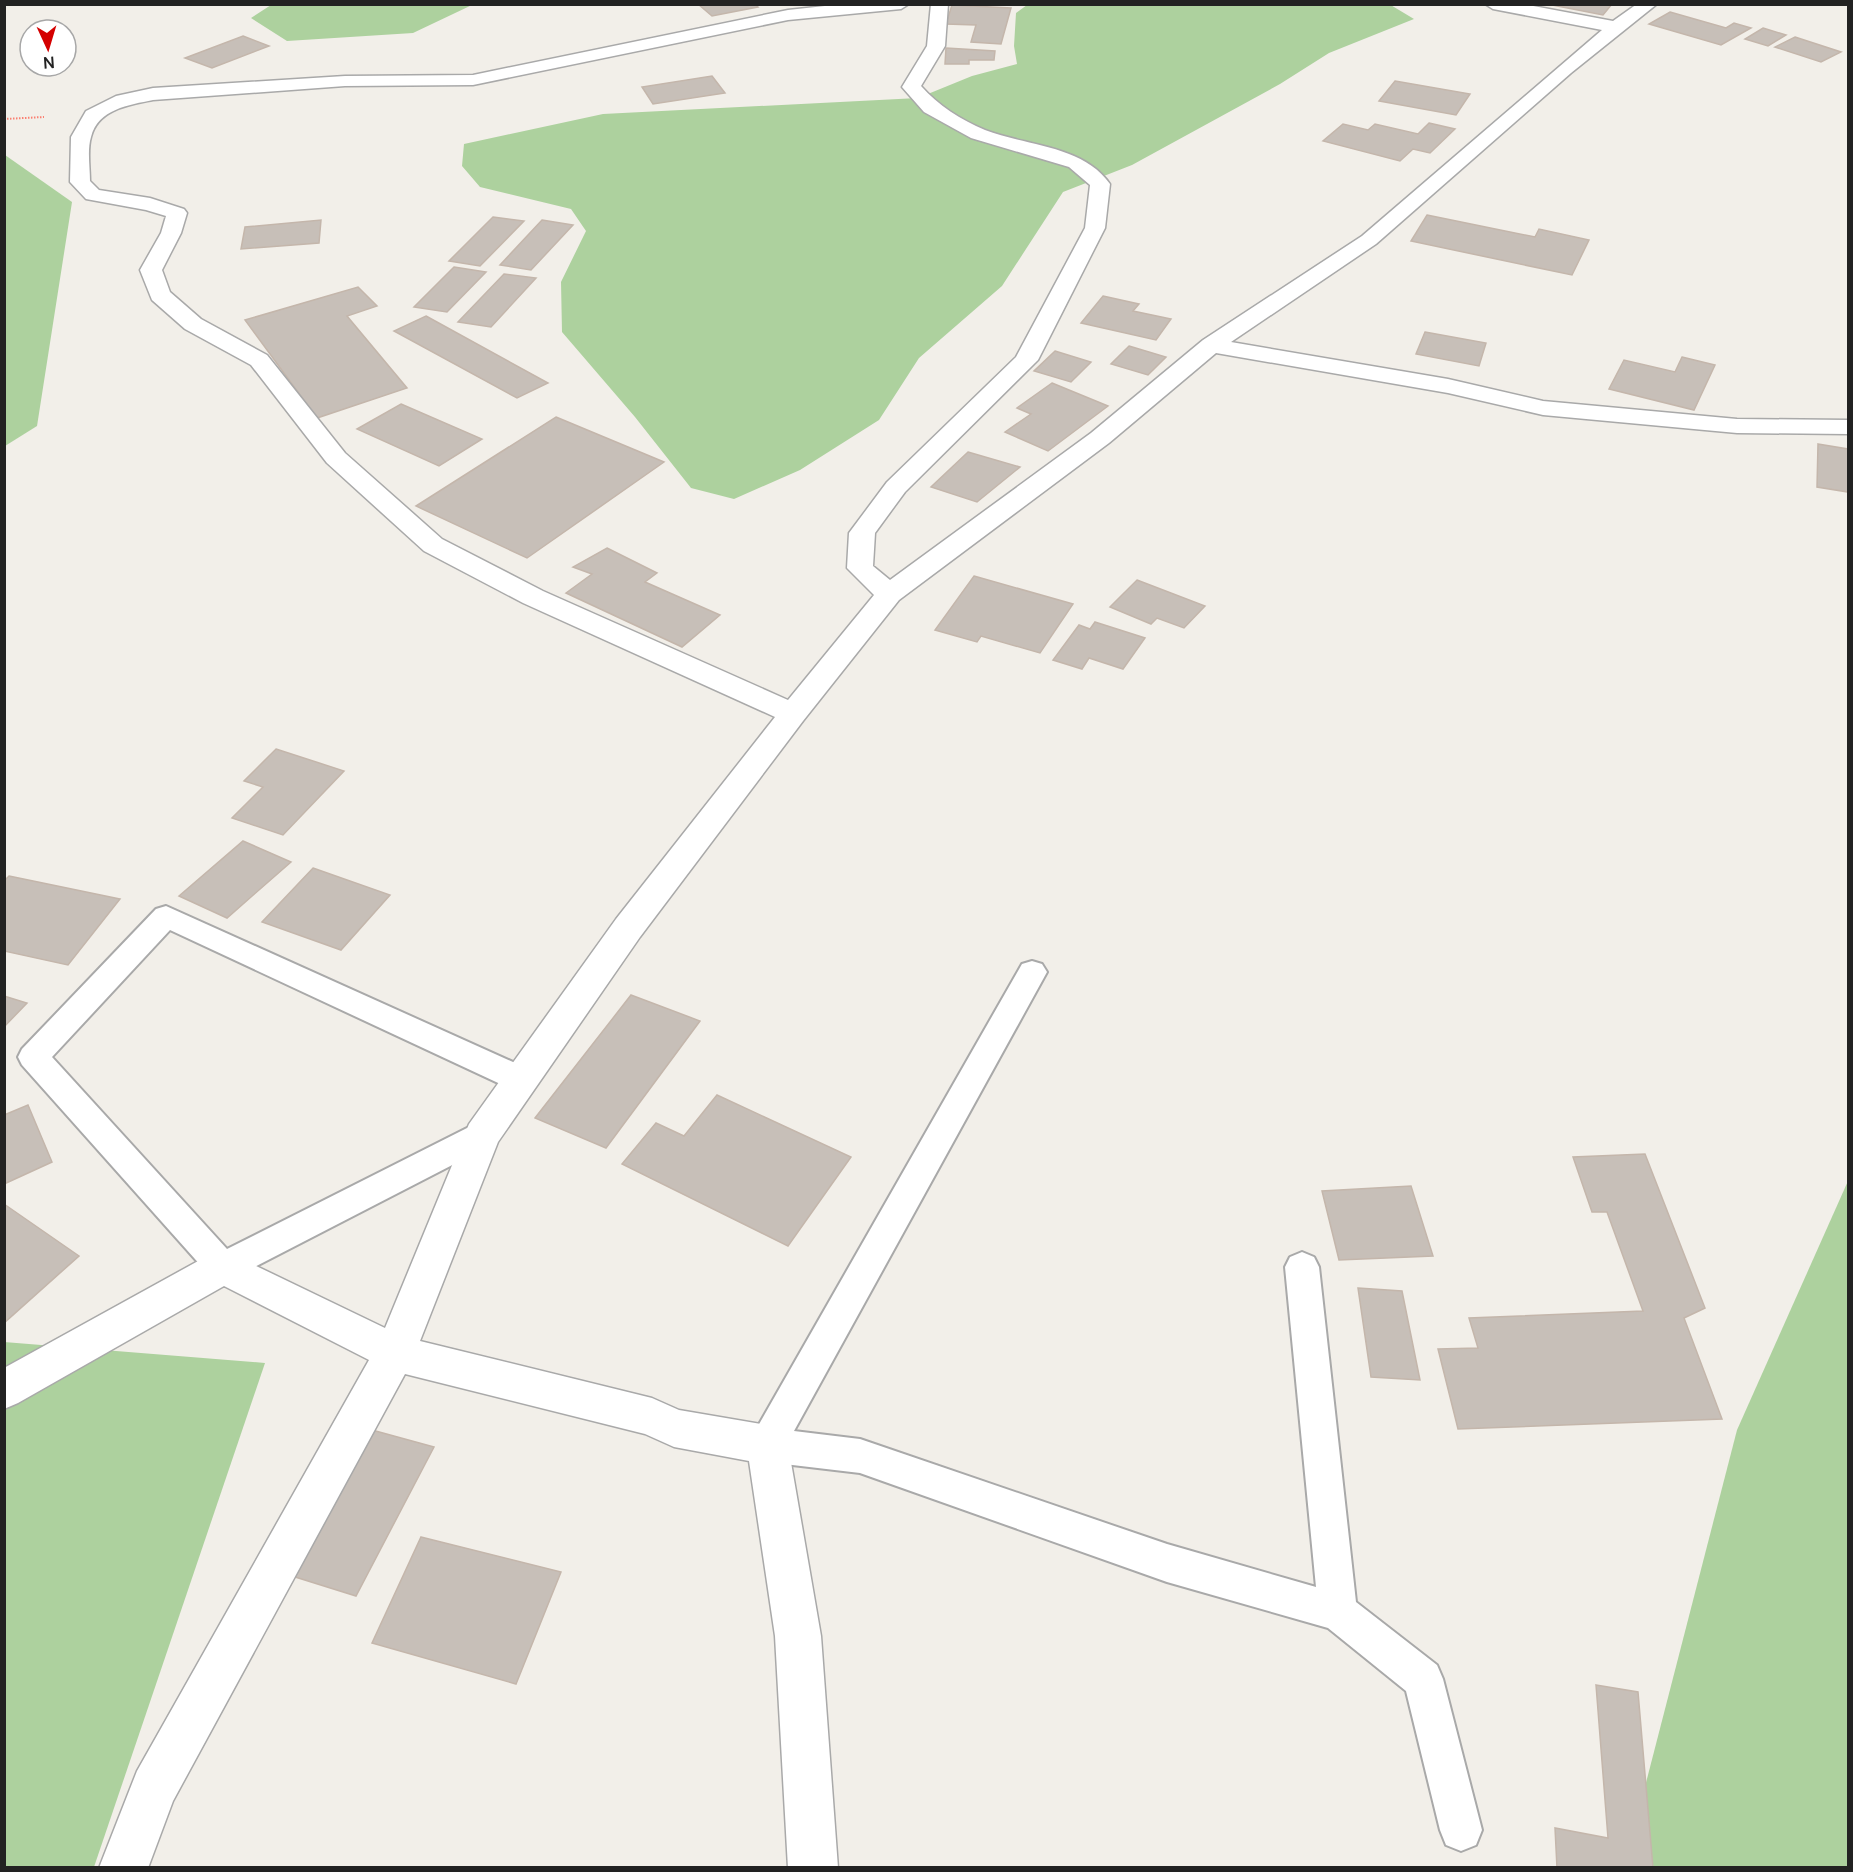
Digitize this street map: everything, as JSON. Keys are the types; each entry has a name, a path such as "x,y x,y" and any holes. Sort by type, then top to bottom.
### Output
{"street":[{"path":"793,714 533,597 433,545 336,458 259,360 193,324 160,295 151,270 171,233 177,213 150,204 93,195 80,182 81,137 93,115 116,102 153,94 345,81 473,80 788,15 901,4"},
{"path":"889,594 860,568 862,533 897,487 1026,360 1095,228 1100,184 1076,163 978,134 931,108 911,87 936,46 940,4"},
{"path":"1493,4 1616,27"},
{"path":"123,1868 154,1788 395,1353 482,1135 628,928 889,594 1100,438 1211,345 1369,240 1616,27 1649,4"},
{"path":"1211,345 1301,362 1389,375 1542,408 1737,426 1848,427"},
{"path":"4,1390 223,1267 395,1353 652,1418 674,1428 767,1445 798,1636 813,1868"}],"lane":[{"path":"482,1135 223,1267 33,1057 166,916 522,1080"},
{"path":"1032,972 767,1445 860,1456 1167,1563 1338,1612 1423,1679 1461,1830"},
{"path":"1302,1267 1338,1612"}],"green space":[{"path":"1389,4 1414,19 1329,53 1280,84 1132,165 1063,192 1002,286 919,358 879,420 800,470 734,499 691,488 635,417 562,332 561,282 586,231 571,209 480,187 462,166 464,144 603,114 918,98 972,76 1017,64 1014,46 1016,13 1027,5"},
{"path":"271,5 472,5 413,33 287,41 251,18"},
{"path":"5,155 72,202 37,426 5,446"},
{"path":"1848,1181 1848,1867 1624,1868 1737,1430"},
{"path":"4,1342 265,1363 94,1867 5,1867"}],"building":[{"path":"698,4 755,4 758,7 712,16"},
{"path":"1547,4 1612,4 1603,15"},
{"path":"952,5 1011,8 1001,44 971,42 976,25 946,24"},
{"path":"1670,12 1726,28 1734,23 1751,28 1721,45 1649,24"},
{"path":"1763,28 1786,35 1768,46 1745,39"},
{"path":"243,36 269,46 212,68 185,58"},
{"path":"1795,37 1841,52 1821,62 1775,47"},
{"path":"946,48 995,51 994,60 969,60 969,64 945,64"},
{"path":"712,76 725,93 653,104 642,87"},
{"path":"1395,81 1470,94 1456,115 1379,101"},
{"path":"1429,123 1455,129 1430,153 1413,149 1400,161 1323,141 1343,124 1368,130 1375,124 1418,134"},
{"path":"1427,215 1535,237 1539,229 1589,240 1572,275 1411,241"},
{"path":"493,217 524,221 480,266 449,261"},
{"path":"321,220 319,243 241,249 245,227"},
{"path":"542,220 573,225 531,270 500,265"},
{"path":"454,267 486,272 447,312 414,307"},
{"path":"504,274 536,278 491,327 458,322"},
{"path":"358,287 377,306 347,316 407,388 317,418 245,320"},
{"path":"1103,296 1139,304 1133,311 1171,319 1156,340 1081,323"},
{"path":"426,316 548,383 517,398 394,331"},
{"path":"1425,332 1486,343 1479,366 1416,354"},
{"path":"1129,346 1166,357 1148,375 1111,364"},
{"path":"1055,351 1091,362 1071,382 1034,371"},
{"path":"1682,357 1715,365 1694,410 1609,389 1624,360 1675,372"},
{"path":"1052,383 1108,406 1048,451 1005,432 1031,414 1017,408"},
{"path":"401,404 482,439 439,466 357,429"},
{"path":"556,417 664,462 527,558 416,506"},
{"path":"1818,444 1848,449 1848,492 1817,487"},
{"path":"968,452 1020,467 977,502 931,487"},
{"path":"607,548 657,573 645,582 720,615 682,647 566,593 592,574 573,567"},
{"path":"974,576 1073,604 1040,653 981,636 977,642 935,630"},
{"path":"1137,580 1205,606 1184,628 1157,618 1151,624 1110,607"},
{"path":"1095,622 1145,638 1123,669 1089,658 1082,669 1053,660 1079,625 1090,629"},
{"path":"276,749 344,771 283,835 232,818 263,787 244,781"},
{"path":"243,841 291,862 227,918 179,896"},
{"path":"313,868 390,895 341,950 262,922"},
{"path":"9,876 120,899 68,965 4,951 4,881"},
{"path":"631,995 700,1021 606,1148 535,1118"},
{"path":"4,996 27,1003 4,1027"},
{"path":"717,1095 851,1157 788,1246 622,1164 656,1123 684,1136"},
{"path":"28,1105 52,1162 4,1184 4,1115"},
{"path":"1645,1154 1705,1308 1684,1318 1722,1419 1458,1429 1438,1349 1478,1348 1469,1318 1643,1311 1607,1212 1592,1212 1573,1157"},
{"path":"1411,1186 1433,1256 1339,1260 1322,1191"},
{"path":"4,1204 79,1256 4,1323"},
{"path":"1358,1288 1402,1291 1420,1380 1371,1377"},
{"path":"372,1430 434,1447 356,1596 292,1576"},
{"path":"421,1537 561,1572 516,1684 372,1643"},
{"path":"1596,1685 1638,1692 1653,1868 1557,1868 1555,1828 1608,1838"}]}
